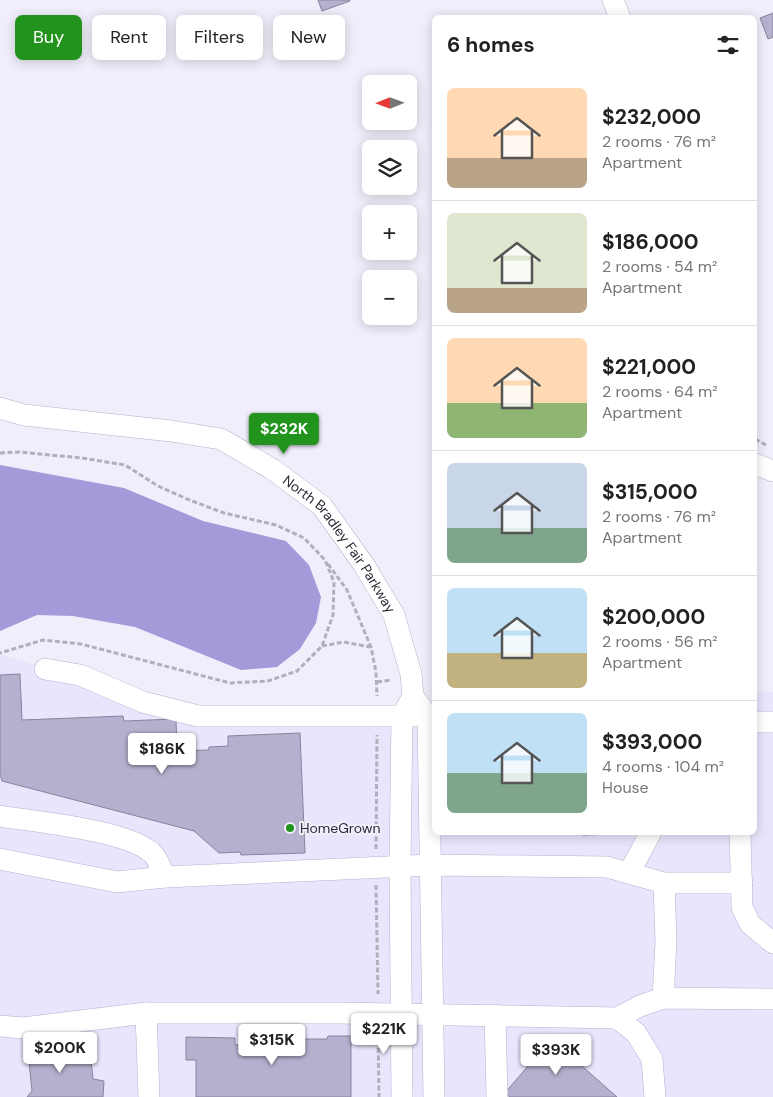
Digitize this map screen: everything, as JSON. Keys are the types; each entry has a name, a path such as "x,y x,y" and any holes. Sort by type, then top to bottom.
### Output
{"street":[{"path":"613,0 619,15"},
{"name":"North Bradley Fair Parkway","path":"0,408 24,415 171,431 221,439 272,468 322,506 364,565 394,615 411,674 413,696"},
{"path":"757,465 773,470"},
{"path":"45,669 80,674 143,702 198,716 432,716"},
{"path":"402,1097 400,866 402,716 413,696 432,716 431,865 434,1097"},
{"path":"757,722 773,722"},
{"path":"0,816 94,831 136,842 154,854 165,877"},
{"path":"629,873 649,835"},
{"path":"740,835 742,907 750,924 773,943"},
{"path":"0,859 117,882 165,877 431,865 607,867 664,882 742,883"},
{"path":"663,998 666,942 664,882"},
{"path":"0,1026 23,1028 146,1013 434,1014 617,1018 640,1006 663,998 773,999"},
{"path":"146,1013 149,1097"},
{"path":"495,1015 497,1097"},
{"path":"617,1018 636,1033 652,1059 654,1097"}],"path":[{"path":"757,440 773,449"},
{"path":"0,454 19,452 82,458 125,465 158,486 187,499 224,513 276,526 304,538 325,560 347,590 371,647 377,682 376,867 379,1097"},
{"path":"0,653 43,640 82,644 230,683 268,681 297,671 322,646 333,615 334,582 325,560"},
{"path":"322,646 344,642 371,647"}],"shaded area":[{"path":"0,465 124,488 203,521 286,541 309,565 321,597 316,623 300,649 277,667 241,670 135,627 73,616 37,615 0,631"},
{"path":"0,654 198,716 432,706 432,835 757,835 757,693 773,692 773,1097 0,1097"}],"building":[{"path":"318,0 349,0 350,1 322,11"},
{"path":"773,13 773,37 768,39 760,18"},
{"path":"20,674 22,720 123,716 124,721 176,719 177,751 209,750 209,747 228,746 228,736 300,733 305,853 241,855 240,852 219,853 194,831 2,781 0,774 0,675"},
{"path":"293,1032 293,1039 327,1039 328,1036 351,1036 351,1097 196,1097 196,1060 186,1060 186,1037 235,1038 235,1045 244,1045 244,1033"},
{"path":"548,1036 617,1097 510,1097 505,1093 534,1059 530,1056"},
{"path":"27,1042 59,1042 58,1061 91,1061 93,1079 104,1081 103,1097 27,1097 32,1091"}],"place":[{"name":"HomeGrown","path":"290,828"}]}
